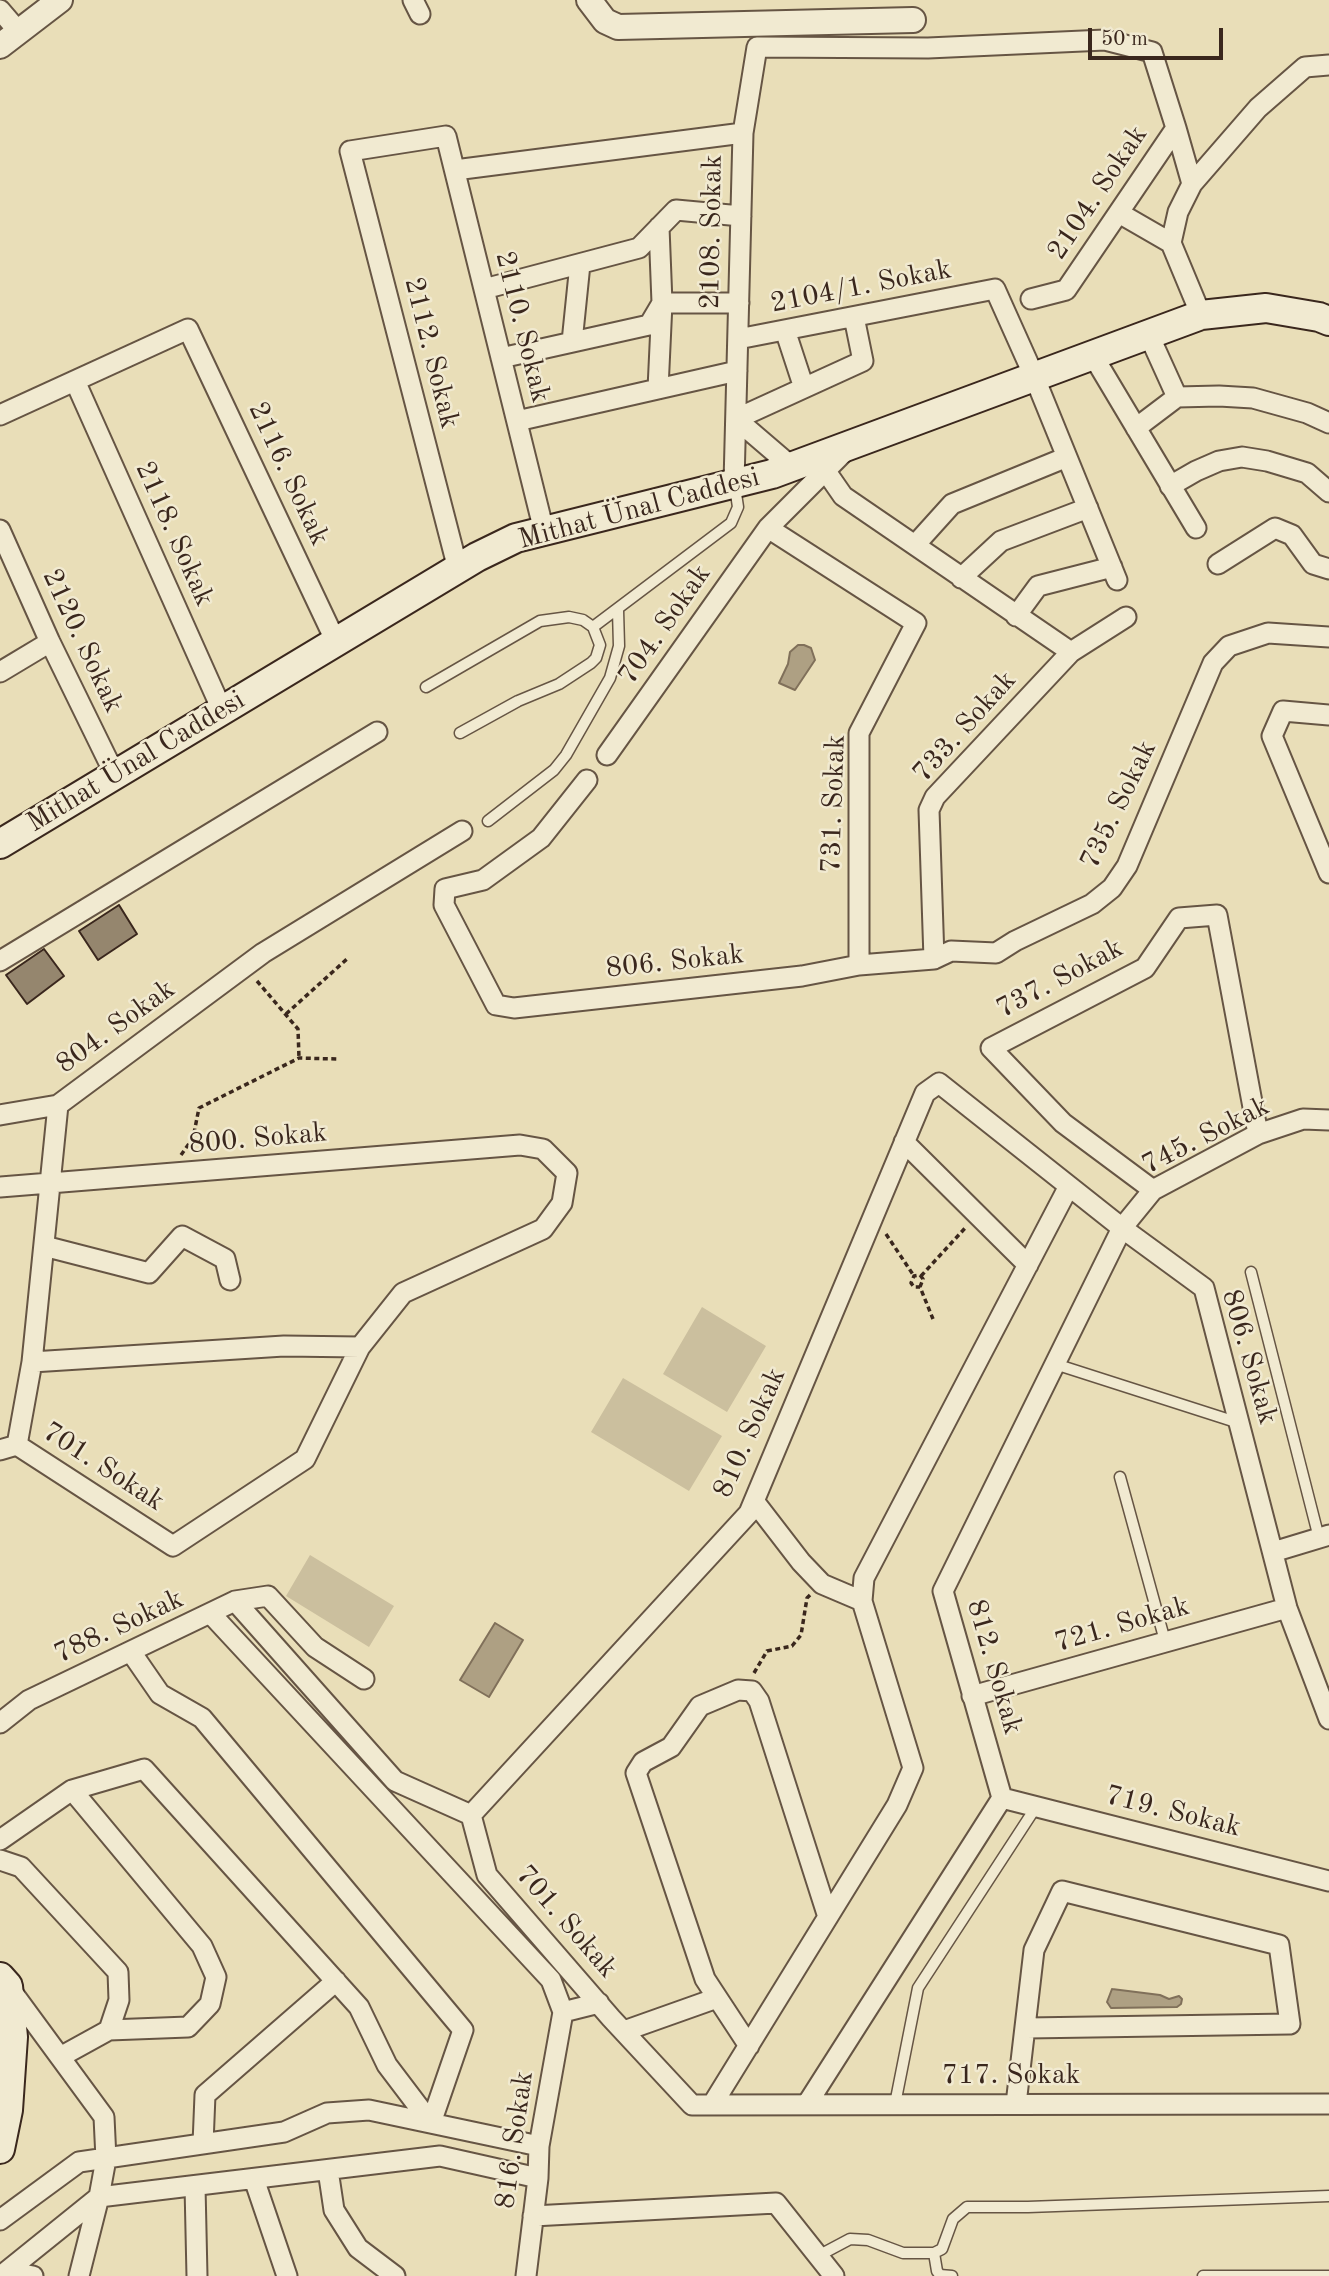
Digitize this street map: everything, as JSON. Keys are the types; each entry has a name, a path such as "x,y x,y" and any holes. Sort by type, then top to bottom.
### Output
{"main road":[{"name":"Mithat Ünal Caddesi","path":"0,844 458,569 516,538 792,467 1201,315 1266,308 1329,321"},
{"path":"0,2148 8,2110 13,2037 4,1982"}],"street":[{"path":"0,10 9,39 58,1"},
{"path":"594,8 618,27 914,20"},
{"name":"2108. Sokak","path":"734,483 743,133 757,47 928,48 1105,40 1152,52"},
{"name":"2104. Sokak","path":"1031,299 1066,290 1176,128 1152,52"},
{"path":"1201,315 1171,243 1178,212 1192,184 1258,108 1286,83 1305,67 1329,65"},
{"path":"1176,128 1192,184"},
{"path":"455,170 743,133"},
{"name":"2110. Sokak","path":"350,151 446,136 544,531"},
{"name":"2112. Sokak","path":"350,151 458,569"},
{"path":"484,289 639,248 676,210 741,216"},
{"path":"1119,212 1171,243"},
{"path":"658,389 662,303 659,227"},
{"path":"572,342 580,264"},
{"name":"2104/1. Sokak","path":"738,340 995,289 1034,376"},
{"path":"662,303 739,303"},
{"path":"501,358 649,325 662,303"},
{"path":"854,317 863,361 736,419 792,467 825,470 843,496 1071,652"},
{"name":"2116. Sokak","path":"75,381 188,329 336,642"},
{"path":"785,330 804,388"},
{"path":"1148,333 1177,397"},
{"path":"1092,354 1196,528"},
{"path":"517,421 737,371"},
{"path":"1016,616 1038,586 1114,573 1034,376"},
{"path":"0,415 75,381"},
{"name":"2118. Sokak","path":"75,381 222,710"},
{"path":"1136,428 1177,397 1253,398 1307,413 1329,423"},
{"name":"704. Sokak","path":"607,755 768,528 849,446"},
{"path":"915,545 952,504 1067,457"},
{"path":"1171,486 1219,461 1242,457 1307,473 1329,492"},
{"path":"961,578 1001,541 1088,508"},
{"name":"731. Sokak","path":"768,528 916,623 859,733 859,965"},
{"path":"1218,564 1275,528 1292,535 1313,564 1329,569"},
{"name":"2120. Sokak","path":"0,530 50,642 115,775"},
{"name":"733. Sokak","path":"934,959 929,810 935,797 1071,652 1126,617"},
{"name":"735. Sokak","path":"859,965 934,959 951,951 996,953 1092,904 1112,888 1127,866 1213,663 1228,646 1268,633 1329,637"},
{"path":"0,672 50,642"},
{"path":"1329,715 1283,711 1272,736 1329,873"},
{"path":"0,961 377,732"},
{"name":"806. Sokak","path":"587,780 541,838 483,880 445,889 444,905 496,1005 514,1008 802,976 859,965"},
{"name":"804. Sokak","path":"8,1448 32,1362 58,1105 244,967 462,831"},
{"name":"737. Sokak","path":"1153,1190 1062,1123 991,1048 1145,968 1179,918 1217,915 1258,1135"},
{"name":"806. Sokak","path":"939,1083 1122,1228 1204,1288 1287,1608 1327,1708"},
{"name":"810. Sokak","path":"471,1815 749,1513 925,1093 939,1083"},
{"path":"0,1115 58,1105"},
{"name":"745. Sokak","path":"1122,1228 1153,1190 1258,1135 1303,1119 1329,1120"},
{"path":"904,1142 1028,1265"},
{"name":"800. Sokak","path":"0,1187 520,1145 543,1149 568,1173 562,1203 543,1229 403,1293 360,1347"},
{"path":"712,2105 897,1805 913,1768 862,1601 864,1578 1069,1186"},
{"name":"812. Sokak","path":"1002,1798 943,1591 1122,1228"},
{"path":"44,1246 149,1273 181,1236 225,1259 230,1280"},
{"path":"32,1362 284,1346 360,1347"},
{"name":"701. Sokak","path":"8,1448 173,1546 305,1459 360,1347"},
{"path":"754,1501 801,1562 822,1584 862,1601"},
{"path":"1273,1552 1324,1536"},
{"name":"788. Sokak","path":"0,1723 29,1700 235,1601 268,1596 315,1647 365,1679"},
{"path":"235,1601 395,1781 471,1815"},
{"name":"721. Sokak","path":"972,1696 1287,1608"},
{"name":"701. Sokak","path":"211,1614 551,1980 563,2012"},
{"path":"131,1652 160,1694 202,1718 463,2031 431,2123"},
{"path":"749,2046 705,1979 636,1773 643,1762 671,1747 700,1706 738,1690 752,1691 759,1701 828,1917"},
{"path":"0,1840 72,1790 144,1769 359,2007 387,2065 431,2123"},
{"path":"60,2057 108,2030 188,2027 210,2004 216,1977 202,1946 72,1790"},
{"path":"807,2104 1002,1798"},
{"name":"719. Sokak","path":"1002,1798 1329,1881"},
{"name":"701. Sokak","path":"471,1815 487,1875 692,2105"},
{"path":"0,1860 21,1867 118,1972 119,2000 108,2030"},
{"path":"1016,2104 1027,2028 1034,1950 1062,1891 1279,1945 1290,2024 1027,2028"},
{"path":"203,2144 205,2095 336,1981"},
{"path":"4,1982 104,2117 106,2159 79,2276"},
{"path":"624,2031 717,1998"},
{"path":"563,2012 599,2003"},
{"name":"816. Sokak","path":"526,2276 538,2178 539,2146 563,2012"},
{"name":"717. Sokak","path":"692,2105 1329,2104"},
{"path":"0,2220 79,2162 285,2132 327,2113 369,2110 539,2146"},
{"path":"4,2274 99,2197 440,2157 538,2178"},
{"path":"328,2170 334,2210 358,2248 395,2276"},
{"path":"254,2179 287,2276"},
{"path":"195,2186 197,2276"},
{"path":"533,2216 776,2203 834,2276"},
{"path":"4,2274 33,2276"}],"lane":[{"path":"593,627 731,523 737,515 738,507 734,483"},
{"path":"488,821 554,771 566,755 610,678 619,646 618,610"},
{"path":"426,687 540,621 569,617 583,620 593,627 600,645 599,652 591,663 559,684 518,701 460,733"},
{"path":"1251,1272 1324,1536"},
{"path":"1055,1364 1239,1423"},
{"path":"1120,1477 1165,1641"},
{"path":"895,2104 918,1988 1036,1806"},
{"path":"818,2256 850,2239 869,2240 903,2253 934,2253 942,2249 953,2219 967,2207 1329,2196"},
{"path":"934,2253 937,2272 940,2275 953,2276"},
{"path":"1203,2276 1329,2276"}],"path":[{"path":"285,1014 346,959"},
{"path":"244,967 298,1029 299,1058"},
{"path":"169,1174 193,1138 199,1108 299,1058 337,1059"},
{"path":"874,1215 914,1276"},
{"path":"914,1276 921,1276 978,1215"},
{"path":"914,1276 911,1283 920,1287"},
{"path":"920,1287 923,1282 921,1276"},
{"path":"920,1287 933,1319"},
{"path":"746,1691 767,1651 792,1646 801,1635 807,1598 822,1584"}],"shaded area":[{"path":"798,645 811,648 815,660 795,690 779,683 788,664 790,652"},
{"path":"702,1307 766,1346 727,1412 663,1374"},
{"path":"623,1378 722,1436 689,1491 591,1432"},
{"path":"310,1555 394,1606 369,1647 286,1596"},
{"path":"495,1623 523,1640 489,1697 460,1680"},
{"path":"1112,1989 1160,1995 1169,1999 1179,1996 1182,1999 1177,2007 1111,2008 1107,2002"}],"building":[{"path":"119,905 137,934 98,960 79,931"},
{"path":"44,949 64,976 27,1004 6,975"}]}
